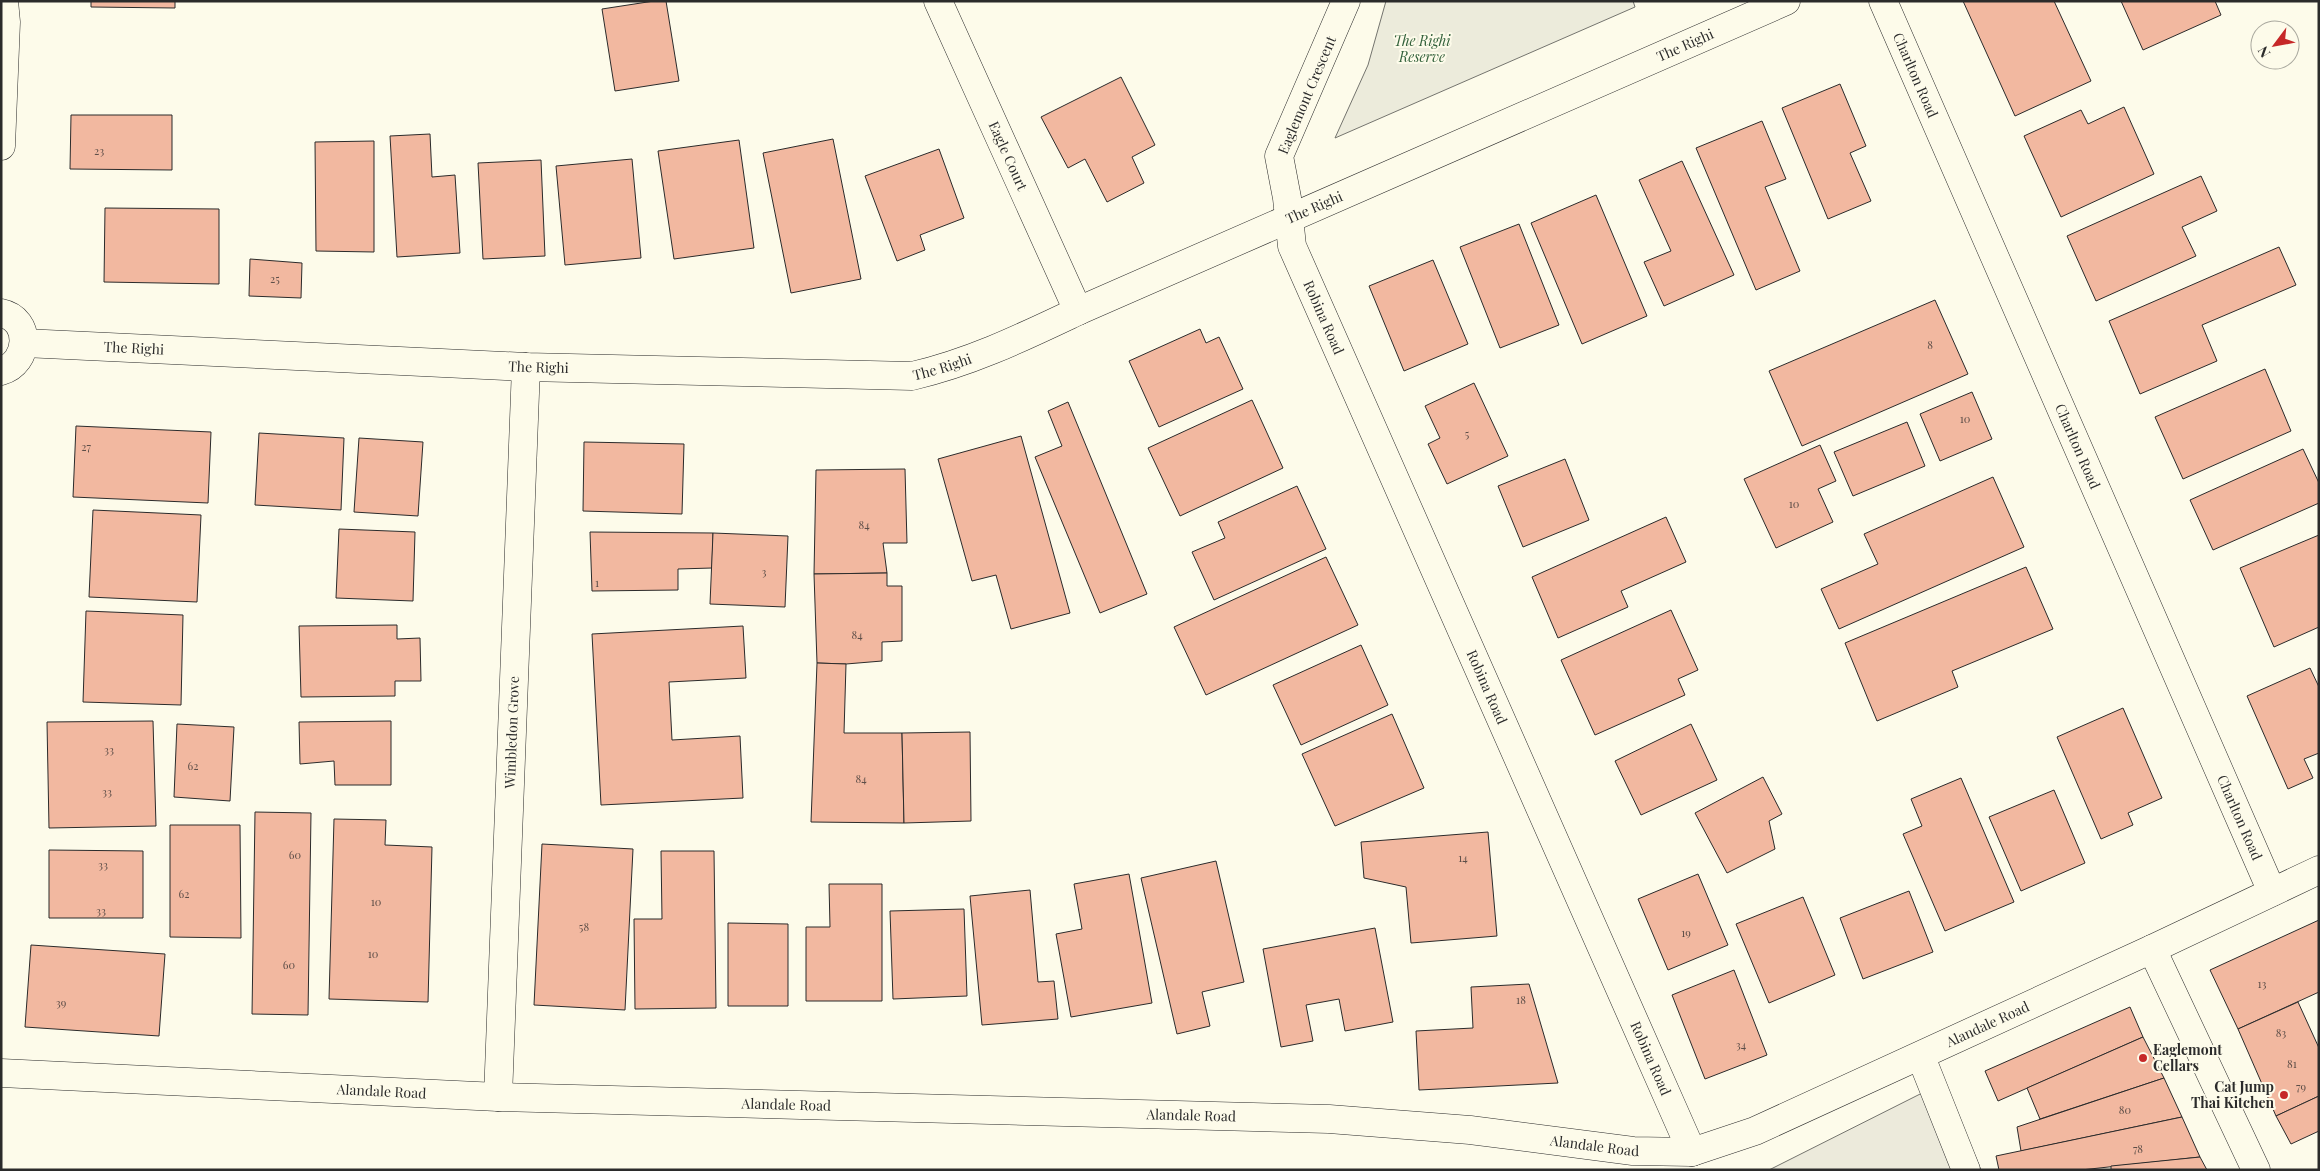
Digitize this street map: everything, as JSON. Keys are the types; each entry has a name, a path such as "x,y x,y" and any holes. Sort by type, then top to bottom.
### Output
{"street":[{"path":"1,146 6,22 4,1"},
{"name":"Eagle Court","path":"938,1 1078,311"},
{"name":"Eaglemont Crescent","path":"1289,220 1279,156 1346,1"},
{"name":"The Righi","path":"24,343 526,366 912,376 947,368 985,355 1078,311 1786,1"},
{"name":"Charlton Road","path":"1883,1 2272,892"},
{"name":"Robina Road","path":"1289,220 1292,246 1692,1152"},
{"path":"1,313 16,321 23,331 24,343 21,355 15,365 1,371"},
{"name":"Wimbledon Grove","path":"498,1097 526,366"},
{"name":"Alandale Road","path":"1,1073 498,1097 1329,1119 1470,1130 1632,1151 1692,1152 1755,1131 2152,950 2319,870"},
{"path":"2152,950 2256,1170"},
{"path":"1921,1056 1966,1170"}],"green space":[{"name":"The Righi Reserve","path":"1386,1 1633,1 1635,7 1335,138 1368,65"}],"shaded area":[{"path":"1944,1082 1981,1170 1769,1170"}],"building":[{"path":"91,1 175,1 175,8 91,7"},
{"path":"666,1 679,81 615,91 602,9"},
{"path":"1963,1 2054,1 2091,81 2015,116"},
{"path":"2121,1 2215,1 2221,15 2143,50"},
{"path":"1121,77 1155,145 1132,157 1144,183 1107,202 1085,159 1068,168 1041,117"},
{"path":"1840,84 1866,146 1850,153 1871,201 1828,219 1782,108"},
{"path":"2124,107 2154,174 2061,217 2024,136 2081,110 2088,124"},
{"path":"71,115 172,115 172,170 70,169"},
{"path":"1762,121 1786,179 1765,187 1800,271 1756,290 1696,148"},
{"path":"430,134 432,177 455,175 460,253 397,257 390,136"},
{"path":"833,139 861,279 791,293 763,153"},
{"path":"739,140 754,248 674,259 658,151"},
{"path":"374,141 374,252 316,251 315,142"},
{"path":"939,149 964,218 920,235 925,250 897,261 865,176"},
{"path":"632,159 641,258 565,265 556,166"},
{"path":"541,160 545,256 483,259 478,163"},
{"path":"1682,161 1734,275 1664,306 1644,262 1671,251 1639,180"},
{"path":"2201,176 2217,211 2182,227 2196,256 2096,301 2067,236"},
{"path":"1596,195 1647,316 1582,344 1531,223"},
{"path":"105,208 219,209 219,284 104,282"},
{"path":"1519,224 1559,325 1500,348 1460,247"},
{"path":"2279,247 2296,285 2202,325 2217,361 2140,394 2109,321"},
{"path":"250,259 302,263 301,298 249,296"},
{"path":"1433,260 1468,344 1404,371 1369,286"},
{"path":"1935,300 1968,374 1802,446 1769,371"},
{"path":"1200,329 1206,343 1219,337 1243,389 1159,427 1129,361"},
{"path":"2265,369 2291,431 2183,479 2155,417"},
{"path":"1474,383 1508,456 1447,484 1428,444 1440,438 1425,406"},
{"path":"1972,392 1992,439 1940,461 1920,414"},
{"path":"1252,400 1283,468 1180,516 1148,448"},
{"path":"1068,402 1147,594 1100,613 1035,457 1062,446 1048,411"},
{"path":"1907,422 1925,466 1853,496 1834,452"},
{"path":"76,426 211,432 208,503 73,497"},
{"path":"259,433 344,438 341,510 255,505"},
{"path":"1021,436 1070,613 1011,629 996,575 972,581 938,459"},
{"path":"359,438 423,442 418,516 354,512"},
{"path":"584,442 684,444 682,514 583,511"},
{"path":"1820,445 1836,481 1818,489 1833,522 1776,548 1744,479"},
{"path":"2303,449 2319,483 2319,503 2213,550 2190,500"},
{"path":"1565,459 1589,520 1523,547 1498,486"},
{"path":"905,469 907,543 883,543 887,573 814,574 816,470"},
{"path":"1993,477 2024,547 1839,629 1821,589 1878,564 1864,534"},
{"path":"1297,486 1326,549 1214,600 1192,552 1225,538 1218,522"},
{"path":"93,510 201,515 197,602 89,597"},
{"path":"1666,517 1686,562 1621,591 1628,607 1558,638 1532,577"},
{"path":"339,529 415,532 413,601 336,598"},
{"path":"590,532 713,533 712,568 678,569 678,590 592,591"},
{"path":"713,533 788,536 785,607 710,604"},
{"path":"2319,535 2319,627 2274,647 2240,568"},
{"path":"1326,557 1358,625 1206,695 1174,627"},
{"path":"2026,567 2053,629 1952,671 1958,687 1877,721 1845,643"},
{"path":"887,573 887,586 902,586 902,641 882,642 882,661 846,664 817,663 814,574"},
{"path":"1671,610 1698,670 1678,679 1685,695 1595,735 1561,660"},
{"path":"86,611 183,615 181,705 83,702"},
{"path":"397,625 397,639 420,638 421,681 395,681 395,696 301,697 299,626"},
{"path":"743,626 746,678 669,682 672,740 740,736 743,798 601,805 592,634"},
{"path":"1361,645 1388,705 1301,745 1273,685"},
{"path":"817,663 846,664 844,733 902,733 904,823 811,822"},
{"path":"2310,668 2319,687 2319,753 2304,759 2313,778 2288,789 2247,696"},
{"path":"2123,708 2162,798 2128,813 2133,825 2101,839 2057,737"},
{"path":"1392,714 1424,788 1335,826 1302,754"},
{"path":"153,721 156,826 49,828 47,722"},
{"path":"391,721 391,785 335,785 334,761 300,764 299,722"},
{"path":"177,724 234,727 230,801 174,797"},
{"path":"1691,724 1717,780 1641,815 1615,761"},
{"path":"970,732 971,821 904,823 902,733"},
{"path":"1763,777 1782,814 1769,821 1775,849 1727,873 1695,813"},
{"path":"1961,778 2014,902 1945,931 1903,834 1922,826 1911,799"},
{"path":"2054,790 2085,863 2021,891 1989,817"},
{"path":"255,812 311,813 308,1015 252,1014"},
{"path":"334,819 386,820 385,845 432,847 428,1002 329,999"},
{"path":"170,825 240,825 241,938 170,937"},
{"path":"1488,832 1497,936 1411,943 1406,887 1364,878 1361,842"},
{"path":"542,844 633,849 625,1010 534,1005"},
{"path":"49,850 143,851 143,918 49,918"},
{"path":"661,851 714,851 716,1008 635,1009 634,919 662,919"},
{"path":"1216,861 1244,982 1202,992 1210,1026 1177,1034 1141,878"},
{"path":"1129,874 1152,1003 1071,1017 1056,934 1082,929 1074,884"},
{"path":"1698,874 1728,945 1668,970 1638,899"},
{"path":"829,884 882,884 882,1001 806,1001 806,927 830,927"},
{"path":"1030,890 1038,982 1054,981 1058,1019 982,1025 970,896"},
{"path":"1909,891 1933,952 1863,979 1840,918"},
{"path":"1803,897 1835,975 1769,1003 1736,924"},
{"path":"964,909 967,996 893,999 890,911"},
{"path":"2319,920 2319,992 2238,1029 2210,970"},
{"path":"728,923 788,924 788,1006 728,1006"},
{"path":"1375,928 1393,1022 1345,1031 1339,999 1306,1005 1313,1041 1281,1047 1263,949"},
{"path":"31,945 165,954 159,1036 25,1027"},
{"path":"1734,970 1767,1055 1705,1079 1672,995"},
{"path":"1529,984 1558,1083 1419,1090 1416,1031 1473,1028 1471,987"},
{"path":"2298,1002 2319,1048 2319,1096 2276,1116 2238,1029"},
{"path":"2130,1007 2143,1037 1998,1101 1985,1071"},
{"path":"2143,1037 2164,1078 2040,1119 2027,1088"},
{"path":"2164,1078 2182,1117 2021,1151 2017,1127"},
{"path":"2319,1096 2319,1131 2291,1144 2276,1116"},
{"path":"2182,1117 2200,1157 2081,1170 1999,1170 1996,1156"},
{"path":"2200,1157 2207,1170 2111,1170 2111,1166"}],"place":[{"name":"Eaglemont Cellars","path":"2143,1058"},
{"name":"Cat Jump Thai Kitchen","path":"2284,1095"}]}
